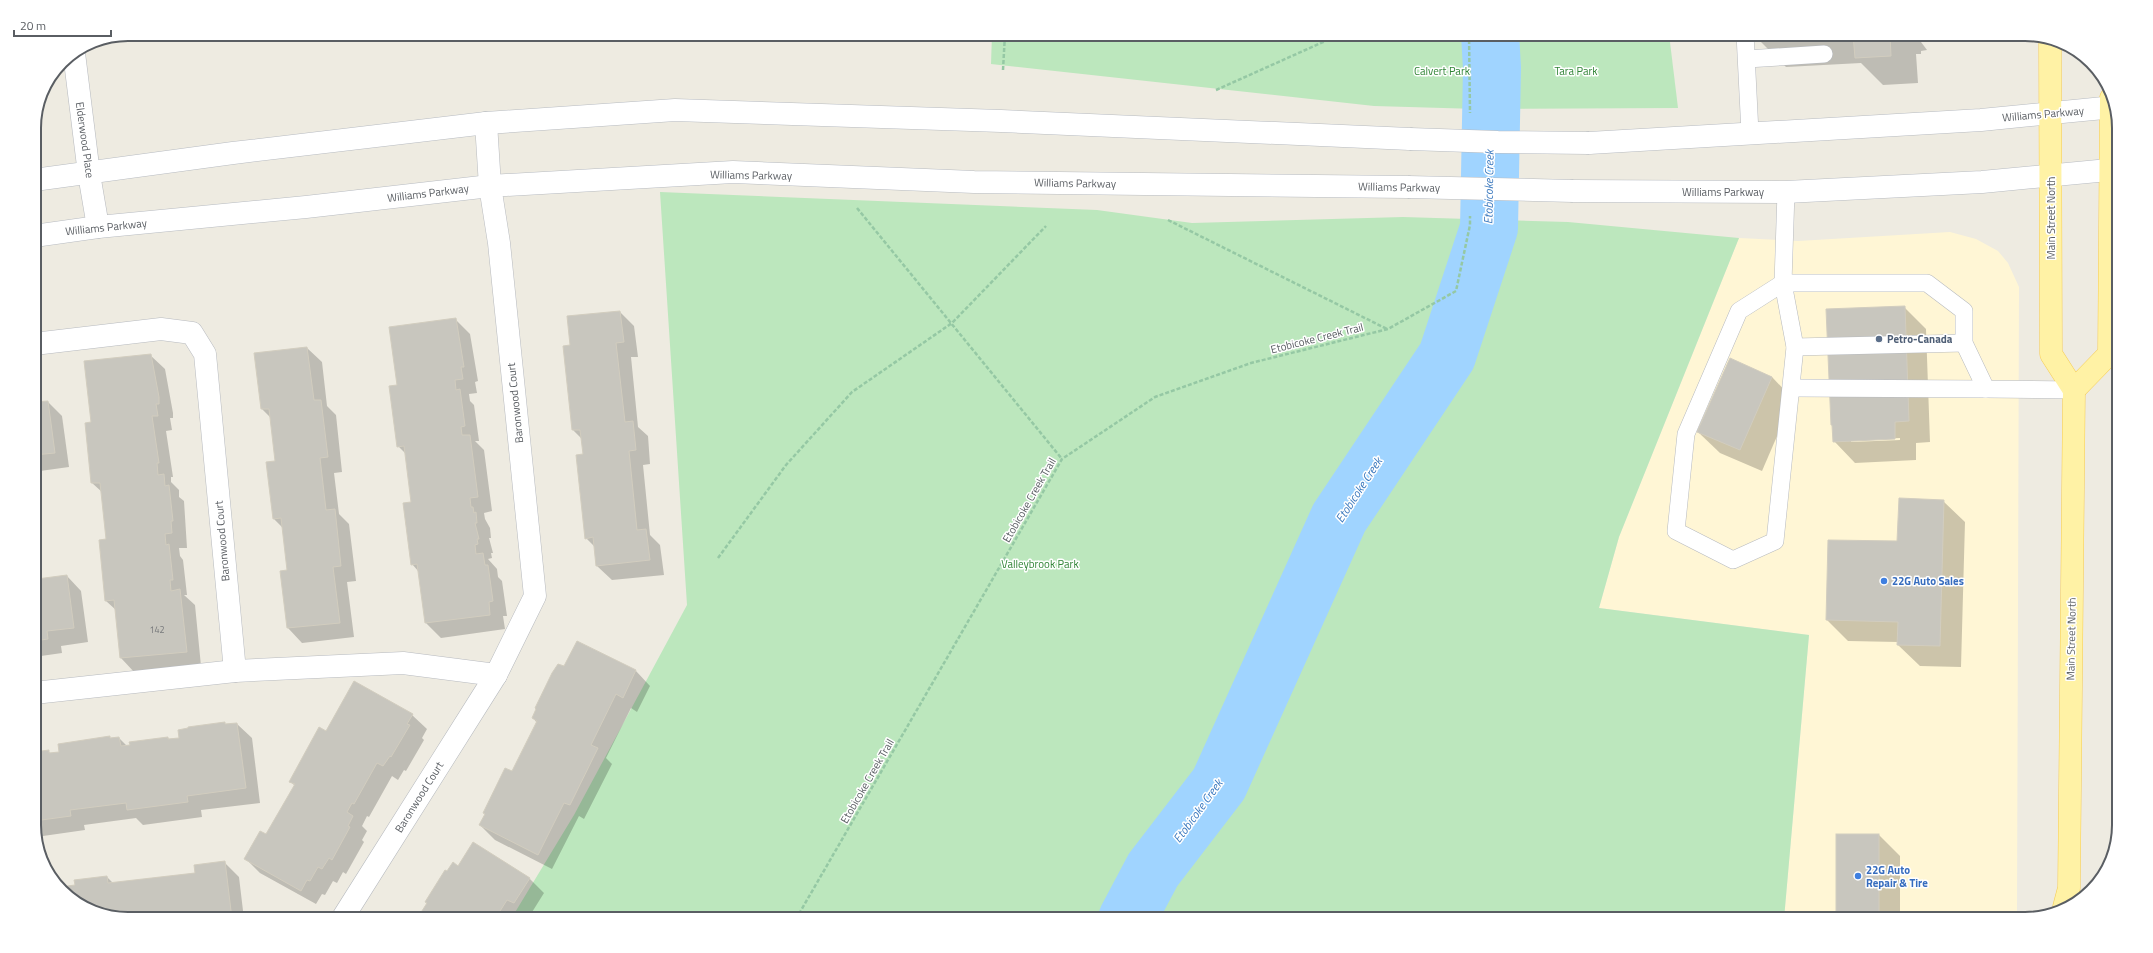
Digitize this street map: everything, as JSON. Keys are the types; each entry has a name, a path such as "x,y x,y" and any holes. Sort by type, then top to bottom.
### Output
{"main road":[{"name":"Main Street North","path":"2050,45 2050,354 2074,390 2069,899"},
{"name":"Elderwood Place","path":"75,60 89,174 98,227"},
{"name":"Williams Parkway","path":"41,179 89,174 233,153 486,123 675,110 1001,121 1410,139 1589,143 1981,120 2050,113 2108,105"},
{"name":"Baronwood Court","path":"346,912 496,675 535,596 499,243 490,186 486,123"},
{"name":"Williams Parkway","path":"41,235 98,227 306,207 490,186 733,172 974,182 1408,187 1573,191 1786,192 1982,182 2112,169"},
{"path":"2074,390 2109,354 2112,262"},
{"name":"Baronwood Court","path":"41,343 161,329 192,333 205,354 235,671"},
{"path":"41,692 235,671 403,663 496,675"}],"lane":[{"path":"1746,41 1750,133"},
{"path":"1747,59 1824,54"},
{"path":"1786,192 1783,283 1796,347 1774,541 1733,560 1676,531 1686,434 1739,311 1783,283 1927,283 1964,311 1964,343 1986,389"},
{"path":"1796,347 1964,343"},
{"path":"1792,388 2074,390"}],"path":[{"path":"1003,70 1005,41"},
{"path":"1216,90 1325,41"},
{"path":"857,208 1062,459"},
{"name":"Etobicoke Creek Trail","path":"800,912 1062,459 1155,397 1252,363 1388,329 1168,220"},
{"path":"718,558 786,465 852,392 952,323 1046,226"}],"shaded area":[{"path":"1950,232 1976,239 1998,251 2008,263 2019,287 2017,912 1785,912 1809,635 1599,608 1619,537 1739,238 1798,241"}],"green space":[{"name":"Calvert Park","path":"992,41 1670,41 1678,108 1478,109 1374,106 991,64"},
{"name":"Valleybrook Park","path":"660,192 1097,210 1192,223 1403,217 1568,222 1739,238 1619,537 1599,608 1809,635 1785,912 515,912 574,815 687,605"}],"building":[{"path":"1854,41 1890,41 1891,56 1855,58"},
{"path":"1905,306 1909,421 1895,422 1895,439 1833,442 1826,309"},
{"path":"620,311 624,342 616,343 625,422 633,421 636,450 629,451 637,530 646,529 650,560 596,566 593,537 585,539 576,455 583,454 580,430 572,430 563,346 570,345 567,316"},
{"path":"456,318 464,367 461,367 463,379 455,380 456,390 460,389 465,426 461,427 462,435 470,435 478,497 470,498 471,507 473,507 474,513 476,512 477,523 475,523 479,539 477,539 478,544 475,545 476,554 483,553 485,565 488,565 493,601 489,602 490,615 425,623 417,564 411,565 403,503 411,502 404,446 397,447 389,386 397,385 389,327"},
{"path":"307,347 314,400 321,400 328,457 320,458 326,510 335,509 341,566 333,567 340,623 287,628 280,571 287,570 281,518 273,519 266,462 275,461 269,409 261,409 254,353"},
{"path":"151,354 159,397 159,404 156,404 158,416 152,416 159,463 157,463 158,475 164,474 165,486 169,485 173,521 171,521 172,533 165,534 166,545 169,544 173,580 170,580 171,591 180,589 187,652 120,658 114,600 105,601 99,540 106,539 100,483 91,483 85,423 91,422 84,361"},
{"path":"1730,358 1772,377 1740,450 1697,432"},
{"path":"48,401 55,453 41,454 41,402"},
{"name":"22G Auto Sales","path":"1899,498 1944,500 1940,646 1897,645 1898,622 1826,620 1828,540 1897,541"},
{"path":"67,575 74,628 47,631 48,639 41,640 41,578"},
{"path":"577,641 636,670 623,698 616,694 591,745 598,748 570,805 564,803 538,855 479,825 485,814 483,813 505,768 512,771 537,721 532,718 536,709 535,708 552,673 558,664 564,666"},
{"path":"354,681 413,714 407,724 410,725 391,757 390,756 383,766 377,763 354,804 352,803 347,812 353,816 348,826 350,827 332,860 329,858 322,869 318,867 310,881 307,880 301,891 244,859 260,831 266,834 295,784 289,782 319,727 326,731"},
{"path":"225,722 225,724 237,723 246,788 187,796 188,802 127,810 126,803 70,810 71,816 41,820 41,751 49,750 49,753 59,752 58,744 110,736 110,738 119,737 121,746 130,745 129,742 168,737 168,739 179,738 178,730 188,727"},
{"name":"22G Auto Repair & Tire","path":"1836,834 1879,834 1879,912 1836,912"},
{"path":"473,842 530,878 514,903 507,900 499,912 421,912 427,903 425,902 445,870 447,871 453,862 458,866"},
{"path":"225,861 231,912 117,911 95,905 75,894 67,886 75,885 74,880 107,876 108,883 195,873 194,865"}],"waterway":[{"name":"Etobicoke Creek","path":"1131,912 1153,870 1219,784 1339,518 1447,356 1489,228 1492,68 1490,41"}],"place":[{"name":"Petro-Canada","path":"1879,339"},
{"name":"22G Auto Sales","path":"1884,581"},
{"name":"22G Auto Repair & Tire","path":"1858,876"}],"park label":[{"name":"Tara Park","path":"1576,71"}]}
